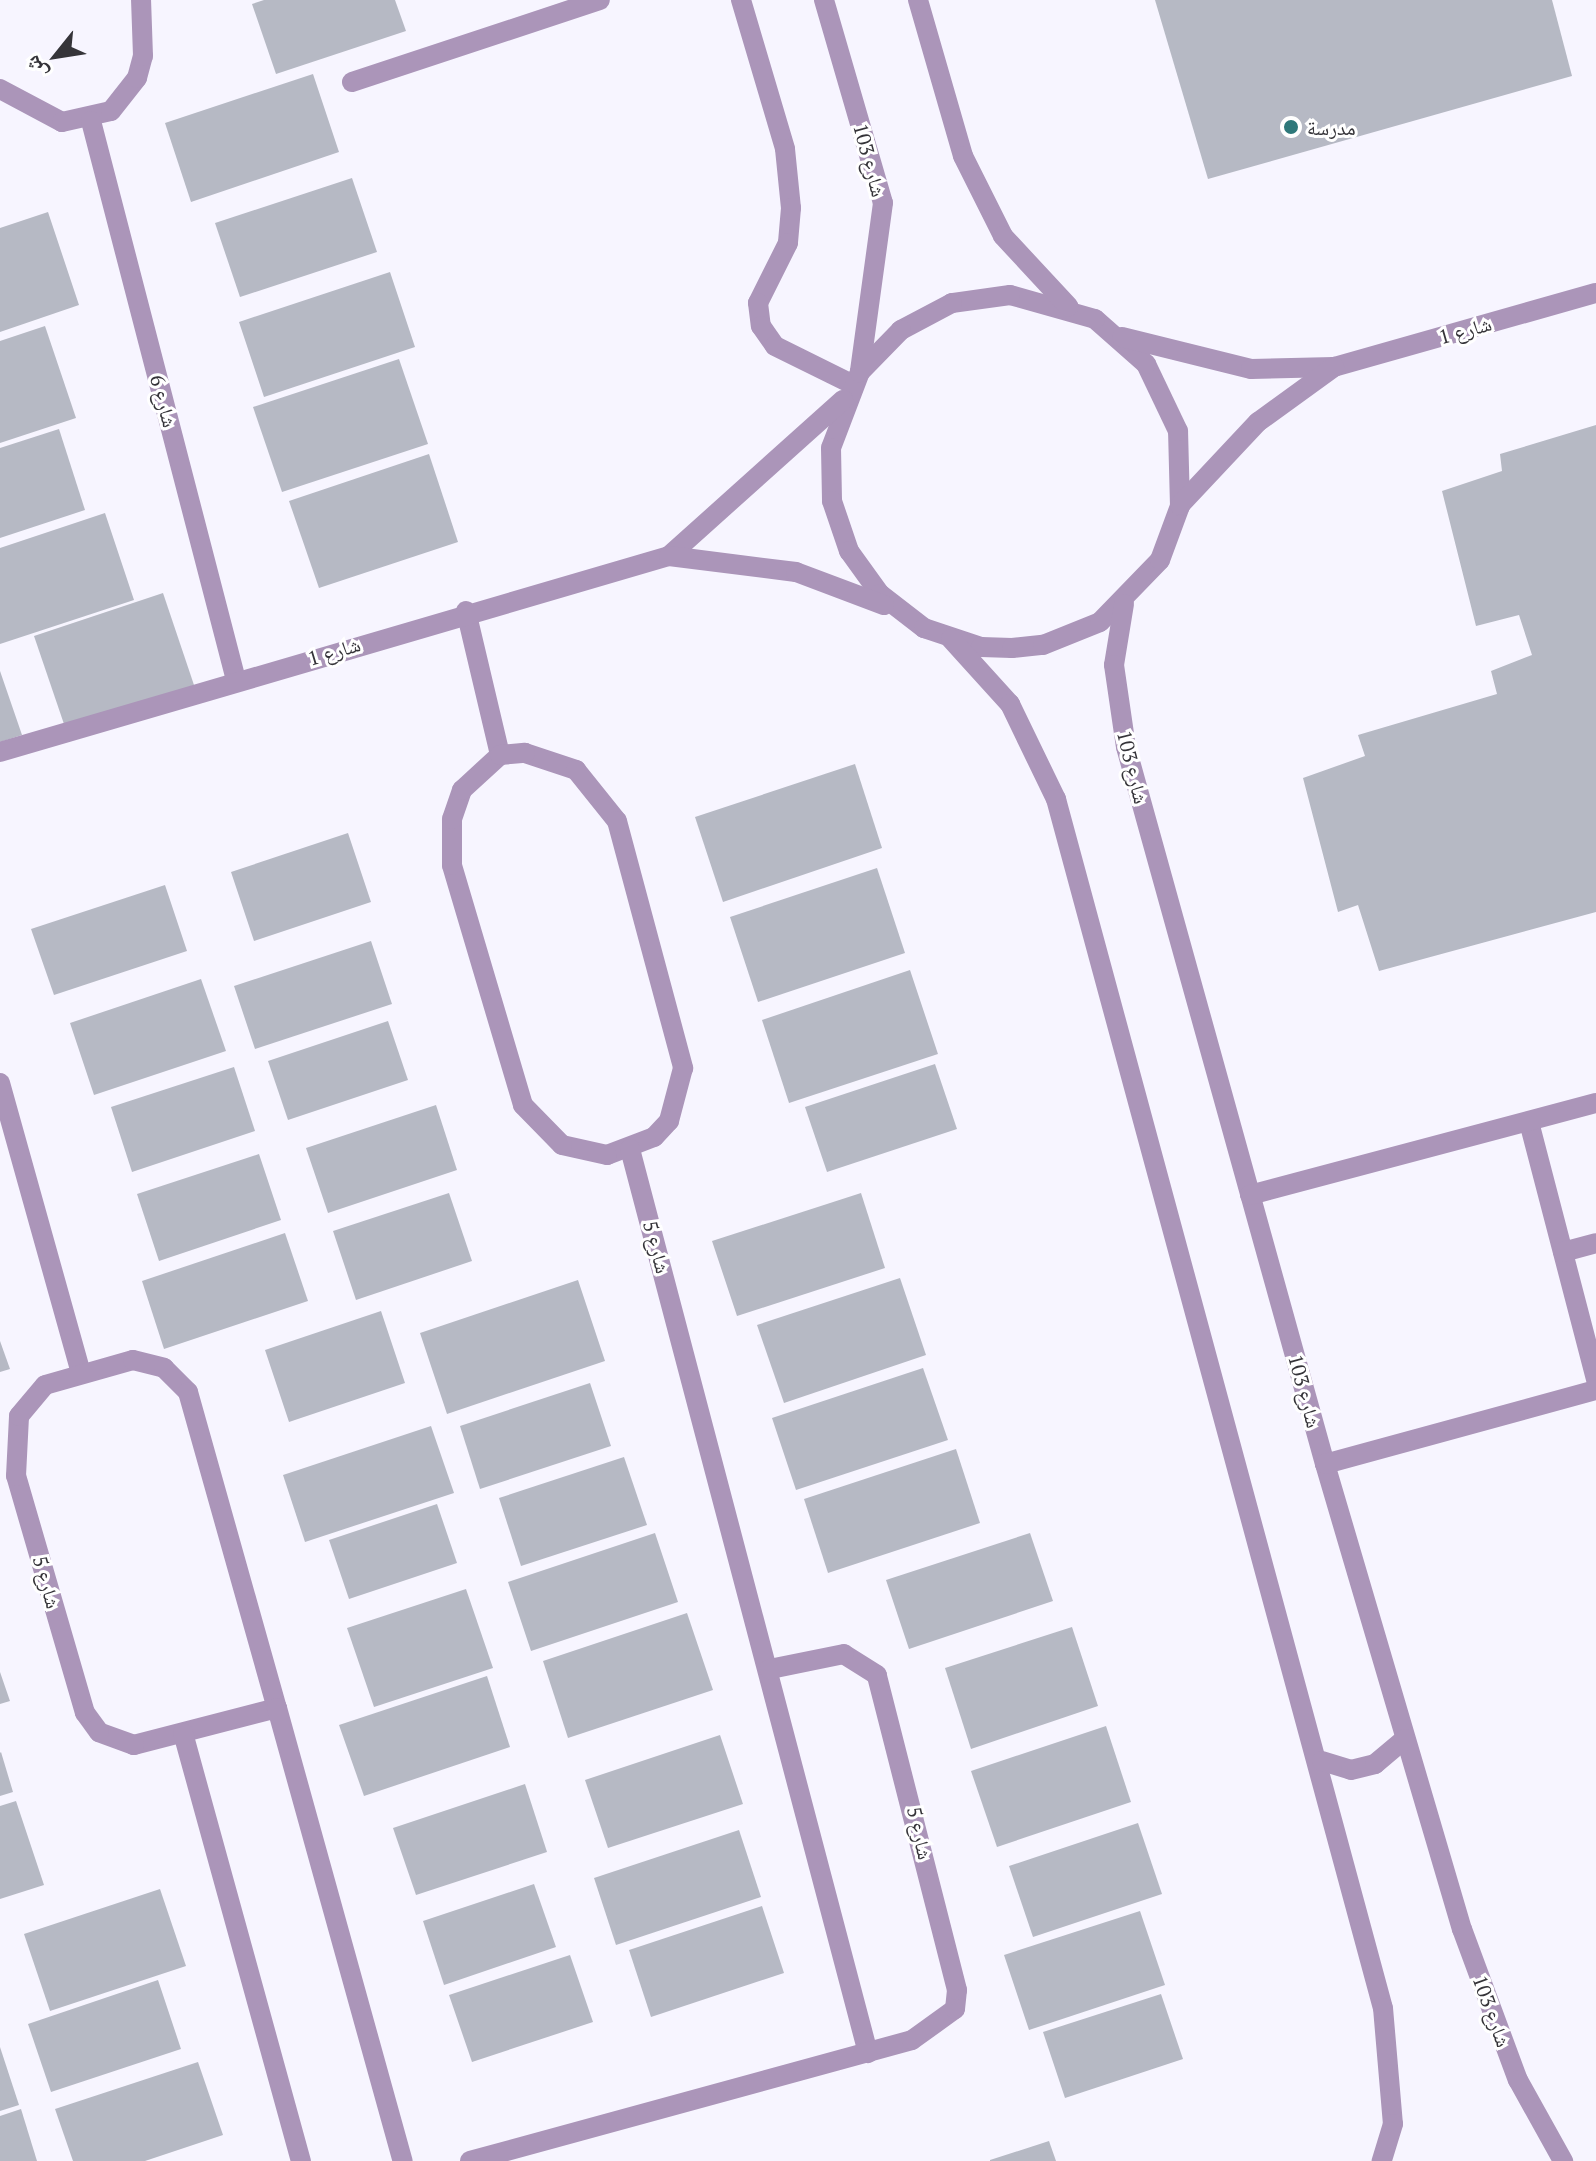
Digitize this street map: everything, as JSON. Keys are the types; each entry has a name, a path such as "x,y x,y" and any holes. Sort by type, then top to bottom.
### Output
{"street":[{"path":"0,89 43,117 91,121 111,111 137,78 141,0"},
{"path":"352,82 600,0"},
{"path":"741,0 785,149 791,208 788,243 758,303 761,326 775,346 853,384"},
{"name":"شارع 103","path":"824,0 883,203 853,384 831,448 832,501 849,551 899,612"},
{"path":"918,0 963,156 1003,236 1068,306 1120,337 1166,396 1183,469 1180,506 1160,560 1124,604 1043,645 951,639"},
{"name":"شارع 6","path":"91,121 236,680"},
{"name":"شارع 1","path":"1120,337 1251,369 1334,367 1596,293"},
{"name":"شارع 1","path":"669,556 853,384 901,330 952,303 1010,295 1068,306"},
{"name":"شارع 1","path":"1180,506 1258,422 1334,367"},
{"name":"شارع 1","path":"0,752 466,611 669,556 796,572 899,612 951,639"},
{"name":"شارع 103","path":"1124,604 1114,665 1126,747 1325,1464 1405,1739 1518,2080 1563,2161"},
{"path":"466,611 500,755"},
{"path":"951,639 1010,704 1056,799 1322,1761 1392,2068 1393,2124 1382,2161"},
{"path":"525,753 576,770 617,821 683,1068 669,1121 630,1149 584,1155 540,1129 523,1105 450,840 462,790 500,755 525,753"},
{"path":"0,1083 81,1374"},
{"path":"1250,1195 1596,1103"},
{"path":"1529,1122 1596,1379"},
{"name":"شارع 5","path":"630,1149 770,1669 868,2053"},
{"path":"1563,1252 1596,1243"},
{"name":"شارع 5","path":"277,1708 183,1733 118,1745 85,1713 16,1476 19,1416 45,1385 133,1360 164,1368 188,1392 277,1708 403,2161"},
{"path":"1325,1464 1596,1390"},
{"name":"شارع 5","path":"470,2161 868,2053 936,2029 955,2009 957,1990 887,1694 864,1662 844,1654 770,1669"},
{"path":"183,1733 301,2161"},
{"path":"1322,1761 1351,1770 1375,1764 1405,1739"}],"building":[{"path":"264,0 395,0 406,31 276,74 252,4"},
{"name":"مدرسة","path":"1155,0 1552,0 1572,76 1208,179"},
{"path":"313,74 339,152 191,202 165,123"},
{"path":"352,178 377,252 240,297 215,223"},
{"path":"48,212 79,305 0,332 0,228"},
{"path":"390,272 415,347 264,397 239,322"},
{"path":"45,326 76,418 0,443 0,341"},
{"path":"399,359 428,444 282,492 253,407"},
{"path":"1596,425 1596,912 1379,971 1358,905 1338,912 1303,778 1365,756 1358,735 1497,694 1491,671 1532,655 1519,615 1476,626 1442,491 1502,471 1500,454"},
{"path":"59,429 85,510 0,538 0,448"},
{"path":"429,454 458,542 319,588 289,501"},
{"path":"105,513 134,600 0,644 0,548"},
{"path":"163,593 195,688 65,727 34,636"},
{"path":"0,671 22,735 0,742"},
{"path":"855,764 882,848 723,902 695,817"},
{"path":"348,833 371,902 254,941 231,872"},
{"path":"877,868 905,953 758,1002 730,917"},
{"path":"165,885 187,951 54,995 31,929"},
{"path":"371,941 392,1004 255,1049 234,986"},
{"path":"910,970 938,1054 789,1103 762,1020"},
{"path":"201,979 226,1051 94,1095 70,1023"},
{"path":"388,1021 408,1080 288,1120 268,1061"},
{"path":"935,1064 957,1129 827,1172 805,1107"},
{"path":"234,1067 255,1131 132,1172 111,1107"},
{"path":"436,1105 457,1170 328,1213 306,1148"},
{"path":"259,1154 281,1220 159,1261 137,1194"},
{"path":"449,1193 472,1261 356,1300 333,1231"},
{"path":"861,1193 885,1268 737,1316 712,1241"},
{"path":"285,1233 308,1301 164,1349 142,1281"},
{"path":"900,1278 926,1355 784,1403 757,1325"},
{"path":"578,1280 605,1361 447,1414 420,1333"},
{"path":"381,1311 405,1383 289,1422 265,1350"},
{"path":"0,1341 10,1369 0,1372"},
{"path":"923,1368 948,1440 796,1490 772,1418"},
{"path":"590,1383 611,1446 480,1489 460,1426"},
{"path":"431,1426 454,1493 305,1542 283,1475"},
{"path":"956,1449 980,1523 828,1573 804,1499"},
{"path":"624,1457 647,1525 521,1566 499,1498"},
{"path":"437,1504 457,1563 349,1599 329,1540"},
{"path":"655,1533 678,1602 531,1651 508,1582"},
{"path":"1030,1533 1053,1601 909,1649 886,1580"},
{"path":"466,1589 493,1668 374,1707 347,1628"},
{"path":"687,1613 713,1690 568,1738 543,1661"},
{"path":"1072,1627 1098,1706 971,1749 945,1668"},
{"path":"0,1672 10,1701 0,1704"},
{"path":"487,1676 510,1747 364,1796 339,1725"},
{"path":"1106,1726 1131,1802 997,1847 971,1771"},
{"path":"720,1735 743,1804 608,1848 585,1780"},
{"path":"0,1753 13,1792 0,1796"},
{"path":"525,1784 547,1852 416,1895 393,1828"},
{"path":"16,1801 44,1885 0,1899 0,1806"},
{"path":"1138,1823 1162,1894 1033,1937 1009,1866"},
{"path":"739,1830 761,1897 616,1945 594,1878"},
{"path":"534,1884 556,1947 444,1985 423,1921"},
{"path":"160,1889 186,1966 50,2011 24,1934"},
{"path":"762,1906 784,1973 651,2017 629,1950"},
{"path":"1140,1911 1165,1985 1029,2030 1004,1955"},
{"path":"570,1955 593,2022 472,2062 449,1995"},
{"path":"158,1980 181,2049 51,2092 28,2024"},
{"path":"1161,1994 1183,2059 1065,2098 1043,2032"},
{"path":"0,2047 19,2105 0,2111"},
{"path":"198,2062 223,2135 145,2161 73,2161 55,2109"},
{"path":"21,2109 37,2161 0,2161 0,2116"},
{"path":"1049,2141 1056,2161 990,2161 990,2160"}],"place":[{"name":"مدرسة","path":"1291,127"}]}
